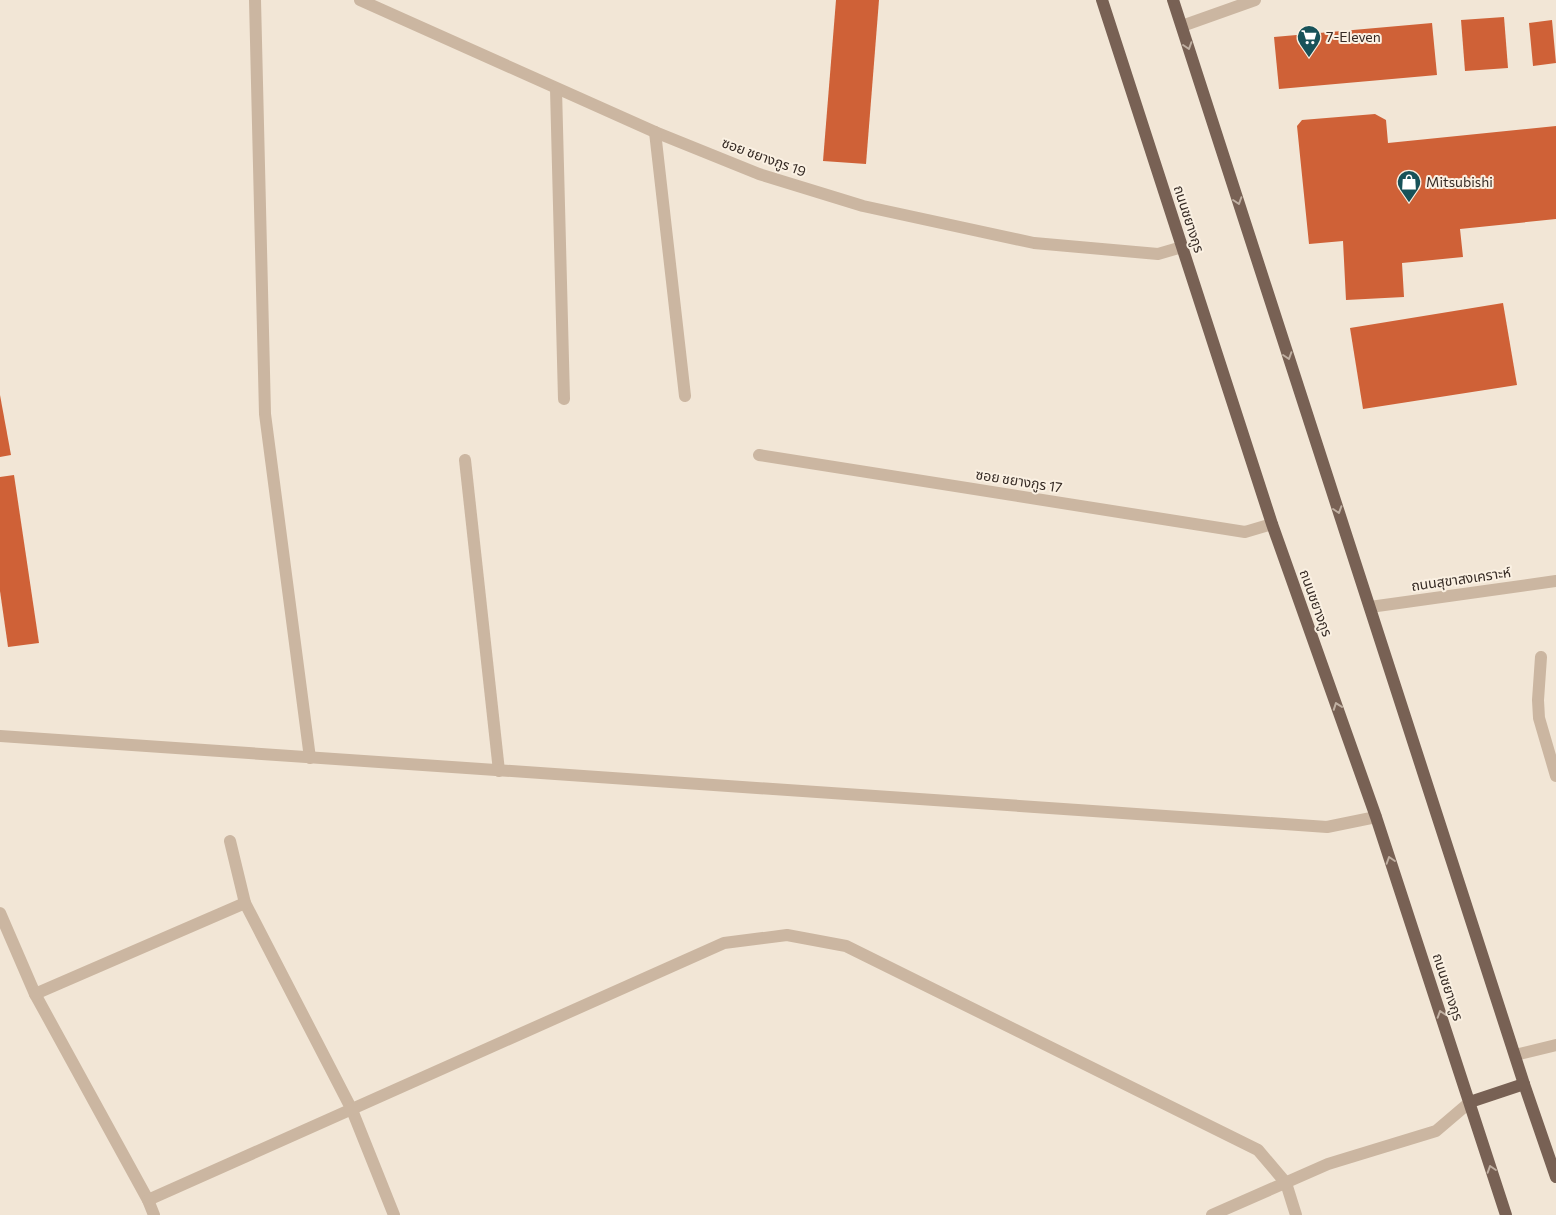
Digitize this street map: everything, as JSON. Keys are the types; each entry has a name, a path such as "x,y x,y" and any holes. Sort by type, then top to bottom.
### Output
{"main road":[{"name":"ถนนชยางกูร","path":"1102,0 1272,524 1376,817 1506,1215"},
{"path":"1173,0 1524,1084 1556,1177"},
{"path":"1470,1102 1524,1084"}],"street":[{"path":"255,0 265,414 310,758"},
{"name":"ซอย ชยางกูร 19","path":"360,0 655,132 759,174 863,206 1034,243 1158,254 1182,247"},
{"path":"1182,26 1255,0"},
{"path":"556,89 564,399"},
{"path":"655,132 685,396"},
{"name":"ซอย ชยางกูร 17","path":"759,455 1245,532 1272,524"},
{"path":"465,460 499,771"},
{"name":"ถนนสุขาสงเคราะห์","path":"1370,607 1556,581"},
{"path":"1541,657 1538,700 1540,718 1556,776"},
{"path":"0,736 1327,827 1376,817"},
{"path":"230,841 245,903 352,1110 394,1215"},
{"path":"35,994 245,903"},
{"path":"0,914 35,994 148,1200 154,1215"},
{"path":"148,1200 724,943 787,935 846,946 1258,1150 1286,1183 1296,1215"},
{"path":"1515,1055 1556,1045"},
{"path":"1212,1215 1328,1164 1436,1131 1470,1102"}],"building":[{"path":"836,0 879,0 866,164 823,161"},
{"path":"1504,17 1508,68 1465,71 1461,20"},
{"path":"1552,20 1556,63 1533,66 1529,23"},
{"path":"1432,23 1437,75 1279,89 1274,37"},
{"path":"1375,114 1386,120 1388,143 1556,126 1556,219 1460,229 1463,257 1402,263 1404,297 1346,300 1343,241 1309,244 1297,126 1302,120"},
{"path":"1503,303 1517,385 1363,409 1350,328"},
{"path":"0,395 11,455 0,457"},
{"path":"14,475 39,643 8,647 0,591 0,477"}],"place":[{"name":"7-Eleven","path":"1309,58"},
{"name":"Mitsubishi","path":"1409,203"}]}
